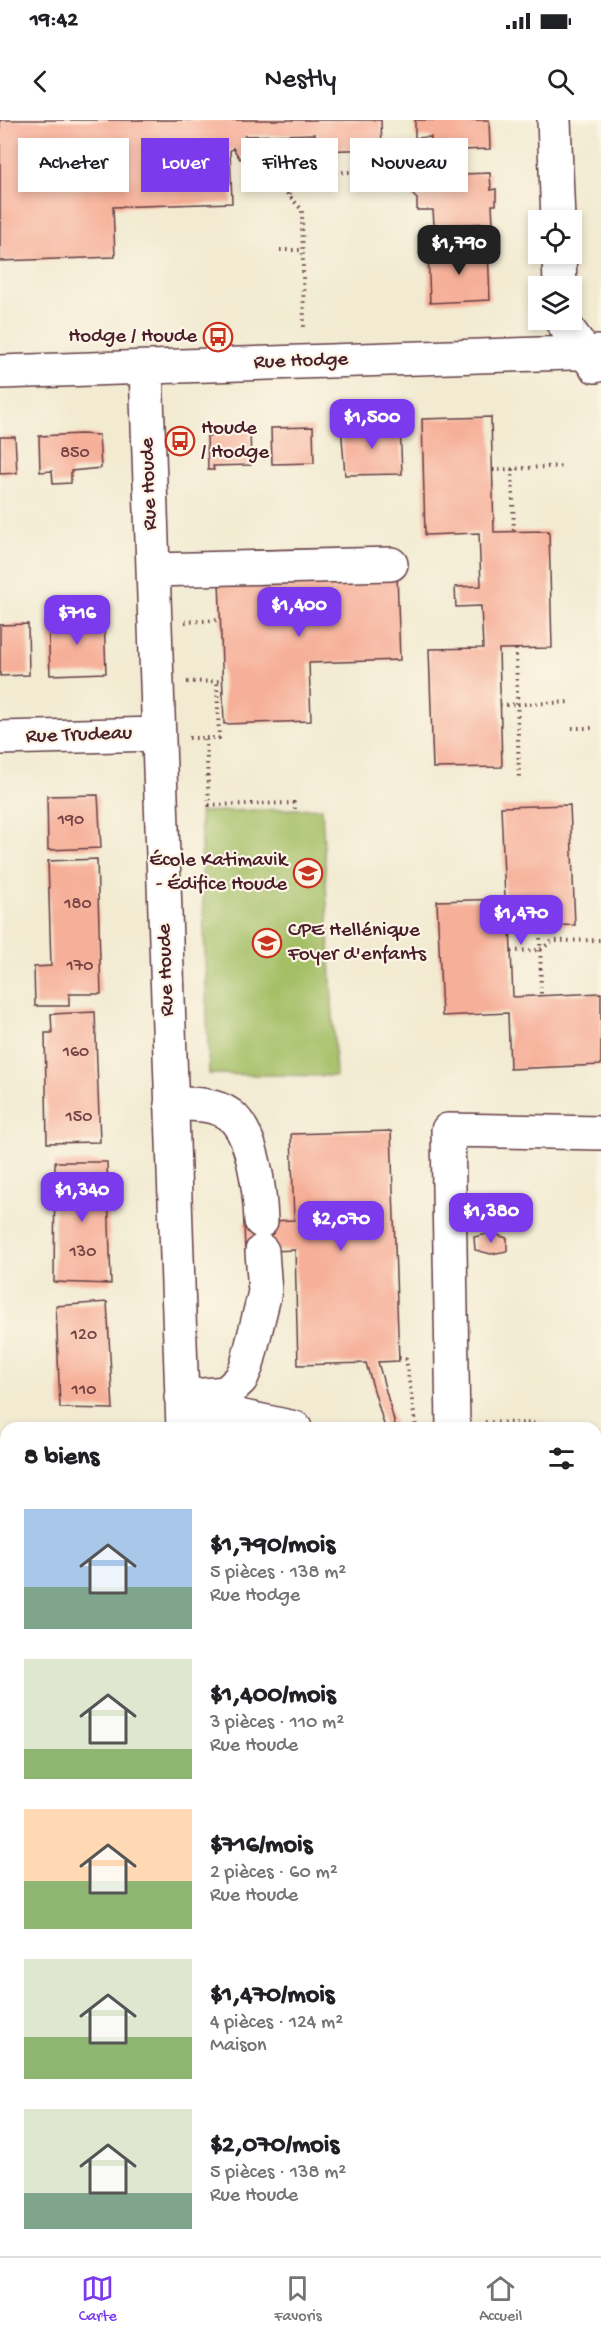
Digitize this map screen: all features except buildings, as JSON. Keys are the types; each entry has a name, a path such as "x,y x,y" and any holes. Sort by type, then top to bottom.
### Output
{"main road":[{"path":"554,120 558,210"},
{"path":"570,330 596,359"},
{"name":"Rue Hodge","path":"0,372 596,359"},
{"name":"Rue Houde","path":"146,368 153,570 173,736 171,1104 182,1413"},
{"path":"153,570 391,564"},
{"name":"Rue Trudeau","path":"0,738 173,736"},
{"path":"171,1104 211,1107 229,1114 238,1124 259,1180 265,1292 244,1374 226,1393 182,1413"},
{"path":"465,1422 448,1130 601,1133"},
{"path":"182,1413 238,1416 266,1422"}],"path":[{"path":"310,134 310,138"},
{"path":"248,151 258,151 265,155 269,173 261,175 250,170 248,151"},
{"path":"285,192 302,210 304,334"},
{"path":"280,250 303,250"},
{"path":"493,470 563,466"},
{"path":"512,469 514,532"},
{"path":"184,622 220,620"},
{"path":"516,649 519,782"},
{"path":"173,736 219,738 219,681 187,682"},
{"path":"500,705 571,702"},
{"path":"572,728 596,728"},
{"path":"206,738 209,805 294,804 295,809"},
{"path":"540,926 541,996"},
{"path":"511,951 540,950 552,941 601,940"},
{"path":"399,1358 406,1359 415,1422"}],"green space":[{"name":"CPE Hellénique Foyer d'enfants","path":"322,808 336,1076 209,1074 200,812"}],"place":[{"name":"Hodge / Houde","path":"218,337"},
{"name":"Houde / Hodge","path":"180,441"},
{"name":"École Katimavik - Édifice Houde","path":"308,873"},
{"name":"CPE Hellénique Foyer d'enfants","path":"267,943"}]}
